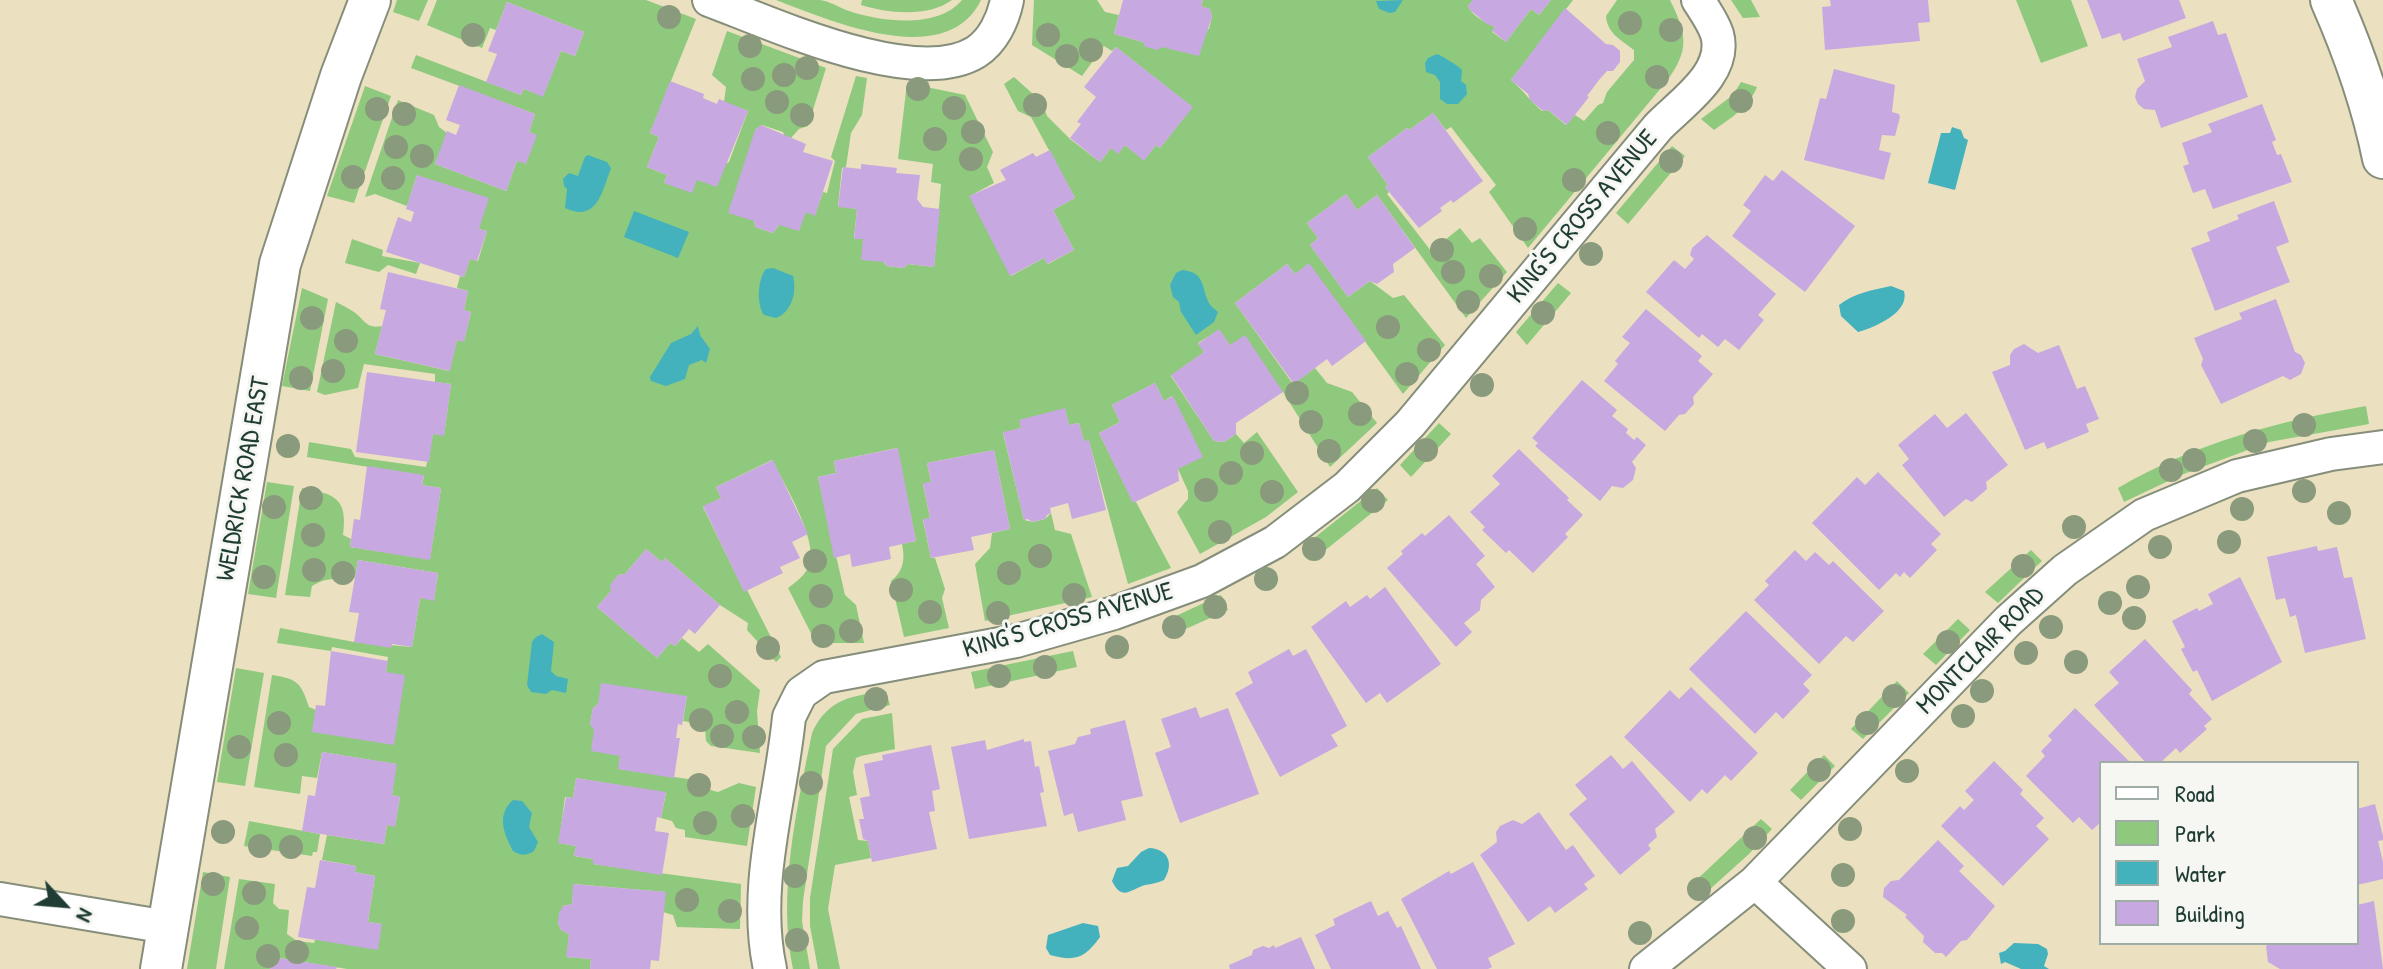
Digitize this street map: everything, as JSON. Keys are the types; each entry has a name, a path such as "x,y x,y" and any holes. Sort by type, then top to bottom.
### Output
{"street":[{"name":"WELDRICK ROAD EAST","path":"161,969 280,264 341,76 370,0"},
{"path":"709,0 826,44 865,55 932,63 957,59 976,51 995,34 1007,0"},
{"name":"KING'S CROSS AVENUE","path":"770,969 763,923 765,887 789,717 801,693 824,677 1016,641 1114,613 1202,581 1275,542 1347,487 1410,424 1658,127 1703,83 1713,69 1717,36 1698,0"},
{"path":"2331,0 2354,56 2381,142"},
{"name":"MONTCLAIR ROAD","path":"1646,969 1755,882 2008,621 2065,570 2144,515 2237,476 2331,454 2383,447"},
{"path":"1755,882 1850,969"},
{"path":"0,899 167,927"}],"green space":[{"path":"397,0 428,0 419,21 393,12"},
{"path":"437,0 646,0 696,19 650,133 659,137 647,167 667,175 664,183 697,180 729,162 748,111 724,102 726,87 712,75 727,31 826,68 808,126 799,129 791,138 762,125 755,130 755,227 773,233 779,225 806,212 815,215 823,192 827,193 835,161 831,157 856,76 867,78 862,115 851,133 846,167 842,168 838,206 857,209 854,238 863,239 887,266 904,268 908,264 934,267 941,184 931,182 933,164 898,159 907,83 965,95 993,152 987,167 994,183 970,196 1011,276 1044,258 1048,264 1074,250 1053,210 1075,198 1031,117 1018,111 1004,84 1014,77 1042,102 1047,116 1070,139 1100,162 1111,148 1118,153 1125,145 1144,160 1156,145 1160,148 1192,107 1116,47 1112,51 1104,46 1082,76 1032,45 1034,0 1097,0 1105,12 1119,15 1114,34 1143,42 1146,47 1162,47 1209,29 1212,17 1210,9 1201,6 1203,0 1473,0 1468,6 1470,10 1495,27 1492,32 1506,42 1531,9 1539,15 1551,0 1573,0 1511,80 1542,111 1548,110 1566,125 1575,115 1584,121 1603,103 1607,92 1634,60 1634,50 1616,36 1607,22 1606,16 1617,0 1670,0 1680,23 1683,42 1679,61 1666,82 1528,248 1489,192 1496,185 1451,127 1446,130 1433,113 1368,157 1388,185 1385,187 1389,192 1387,194 1431,251 1460,228 1472,243 1480,238 1507,272 1466,318 1377,195 1357,210 1346,194 1307,223 1318,238 1310,245 1348,297 1370,281 1393,298 1404,295 1445,345 1403,394 1309,264 1295,274 1287,264 1235,303 1293,384 1315,368 1327,383 1352,392 1377,423 1330,467 1283,392 1230,345 1219,330 1198,343 1204,352 1171,376 1214,441 1224,442 1236,434 1244,443 1257,432 1298,492 1266,517 1200,554 1177,512 1188,499 1188,491 1178,469 1172,396 1164,401 1155,383 1112,405 1120,422 1099,433 1133,502 1136,502 1171,568 1128,584 1089,441 1084,441 1079,423 1069,425 1065,409 1020,420 1021,428 1003,433 1024,520 1033,522 1045,519 1051,513 1055,530 1071,534 1092,597 985,621 975,564 990,548 992,533 1010,529 994,450 927,463 931,482 923,484 930,518 923,520 931,558 935,558 945,589 942,598 949,628 904,637 891,581 902,564 902,544 916,541 897,448 834,461 836,473 818,477 845,595 856,605 864,643 816,643 788,588 806,572 811,554 799,512 772,460 716,487 721,498 703,507 781,657 776,662 747,630 748,623 720,605 665,558 662,562 646,549 625,574 618,575 611,585 611,591 597,607 657,658 670,643 675,646 682,638 699,652 708,644 760,690 757,711 760,753 711,746 706,741 705,728 683,721 687,696 598,704 593,708 590,724 620,756 619,769 688,779 718,792 739,783 756,787 747,846 685,837 685,830 661,818 666,793 576,778 573,798 565,797 559,843 576,846 574,856 593,859 593,864 741,884 740,929 677,927 673,915 663,912 665,892 574,884 572,904 563,906 558,923 561,930 569,934 567,957 591,959 590,969 347,969 273,957 270,969 224,969 239,879 275,884 273,903 279,909 289,910 287,934 297,941 314,943 315,940 382,924 368,922 375,876 355,872 356,866 322,860 327,835 384,844 387,825 395,826 400,797 392,795 396,764 322,752 317,778 302,776 300,794 254,787 272,675 288,678 301,687 309,707 316,710 313,732 386,672 388,657 332,647 331,651 277,643 280,628 354,642 412,647 420,598 434,600 438,573 358,560 355,578 350,577 349,581 321,581 312,586 310,597 285,595 302,488 337,500 343,513 343,535 351,539 350,547 430,559 441,488 422,485 424,476 307,457 309,442 351,449 355,457 426,467 433,434 444,435 451,384 435,382 435,374 364,364 358,388 325,395 317,392 336,302 369,325 382,326 375,354 449,371 457,340 464,341 471,312 464,310 468,291 457,288 470,259 478,261 487,231 479,229 417,175 407,206 375,194 365,197 398,100 434,115 439,127 447,133 435,164 506,191 517,161 526,163 536,135 529,132 535,114 411,68 416,55 521,95 524,89 543,96 561,51 575,56 584,32 507,2 496,30 490,28 482,48 427,25"},
{"path":"776,0 820,0 862,15 909,20 939,16 962,0 981,0 964,21 942,33 915,37 855,28"},
{"path":"862,0 952,0 931,10 895,12 861,5"},
{"path":"1731,0 1751,0 1760,17 1743,18"},
{"path":"2016,0 2071,0 2088,46 2041,63"},
{"path":"1741,82 1757,87 1754,94 1739,112 1714,130 1701,119 1733,95"},
{"path":"365,86 391,96 354,203 327,196"},
{"path":"1672,146 1685,156 1628,224 1616,213"},
{"path":"352,239 383,250 382,256 420,263 416,274 388,265 379,272 345,263"},
{"path":"1558,283 1571,293 1527,345 1516,332"},
{"path":"302,288 328,299 310,391 282,386"},
{"path":"2366,406 2369,424 2269,442 2181,475 2124,502 2118,488 2207,446 2301,419"},
{"path":"1439,423 1451,434 1411,477 1400,465"},
{"path":"267,482 294,486 276,598 248,594"},
{"path":"1377,488 1388,500 1313,560 1304,546"},
{"path":"2031,550 2042,561 1998,603 1985,592"},
{"path":"1221,595 1228,610 1170,636 1165,621"},
{"path":"1958,619 1970,630 1936,665 1923,654"},
{"path":"1073,651 1077,667 975,689 971,672"},
{"path":"236,668 264,673 245,786 217,782"},
{"path":"1897,681 1909,693 1863,739 1851,729"},
{"path":"886,691 890,705 856,714 826,746 803,901 802,921 810,969 793,969 787,911 788,881 795,821 812,733 818,721 833,706 852,697"},
{"path":"892,713 895,749 856,758 853,772 857,795 849,797 858,840 868,841 871,858 835,865 828,909 840,969 818,969 810,926 810,898 833,749 862,719"},
{"path":"1824,755 1835,766 1801,800 1790,790"},
{"path":"1761,819 1772,829 1699,899 1688,888"},
{"path":"249,821 320,834 317,852 313,852 312,856 244,846"},
{"path":"203,872 230,877 216,969 187,969"}],"water":[{"path":"1403,0 1395,12 1390,13 1379,9 1376,1"},
{"path":"1437,54 1462,70 1461,81 1466,85 1467,94 1458,104 1447,104 1440,99 1440,82 1435,75 1426,72 1428,58"},
{"path":"1952,127 1961,130 1968,140 1955,190 1928,183 1941,133 1950,133"},
{"path":"588,155 607,162 611,168 597,203 576,212 565,208 567,189 563,179 569,173 578,176"},
{"path":"634,211 689,232 678,258 624,237"},
{"path":"773,268 793,276 794,282 794,295 789,306 776,318 764,315 759,298 763,273"},
{"path":"1182,270 1199,277 1209,303 1218,312 1214,322 1196,335 1181,312 1179,302 1173,297 1170,285 1176,273"},
{"path":"1891,286 1904,291 1904,299 1902,306 1890,318 1858,332 1841,316 1839,305 1845,301 1864,292"},
{"path":"698,326 710,349 706,363 702,360 689,365 685,379 666,386 651,381 650,377 671,343 691,334"},
{"path":"542,634 554,642 551,671 568,679 566,693 552,690 546,694 531,692 527,685 532,642"},
{"path":"513,800 522,801 532,813 529,827 538,842 534,851 526,855 513,851 503,825 505,812"},
{"path":"1149,848 1161,851 1168,858 1169,868 1164,880 1123,893 1119,891 1112,881 1117,868 1128,866"},
{"path":"1083,923 1098,926 1100,937 1089,950 1073,958 1050,955 1046,948 1048,935"},
{"path":"2014,943 2038,944 2047,949 2044,966 2049,969 2021,969 2005,962 2001,964 1999,953"}],"building":[{"path":"1123,0 1203,0 1201,6 1210,9 1212,17 1199,56 1162,47 1158,50 1145,47 1143,42 1114,34"},
{"path":"1473,0 1551,0 1539,15 1531,9 1506,42 1492,31 1495,27 1470,10 1468,6"},
{"path":"1830,0 1928,0 1930,22 1918,23 1920,41 1825,50 1822,7 1831,6"},
{"path":"2087,0 2179,0 2186,18 2123,41 2120,33 2102,39"},
{"path":"507,2 584,32 575,56 561,51 543,97 524,89 521,95 486,82 497,54 488,51"},
{"path":"1565,8 1606,44 1620,51 1620,62 1599,80 1567,125 1548,110 1543,111 1511,80"},
{"path":"2213,21 2218,35 2226,33 2248,97 2161,128 2155,110 2144,109 2135,97 2137,89 2145,81 2137,59 2172,47 2168,37"},
{"path":"1116,47 1193,107 1160,148 1156,145 1144,161 1125,145 1118,154 1111,148 1100,162 1070,138 1081,124 1077,122 1096,97 1084,87"},
{"path":"1834,69 1895,85 1892,112 1900,117 1895,136 1882,135 1879,150 1891,153 1884,180 1804,160 1820,98 1826,99"},
{"path":"670,81 704,94 703,98 717,104 719,99 748,111 717,187 697,180 692,193 664,183 667,175 647,167 659,137 650,133"},
{"path":"459,85 535,114 529,132 537,135 526,164 517,161 506,191 435,164 447,131 456,135 460,125 446,120"},
{"path":"2262,104 2276,140 2272,142 2277,155 2281,154 2292,182 2213,209 2205,189 2193,193 2183,166 2189,164 2182,143 2212,132 2208,124"},
{"path":"1433,113 1483,181 1453,203 1451,200 1440,208 1442,211 1419,228 1385,187 1388,185 1368,157"},
{"path":"761,125 806,144 803,152 833,161 815,216 806,212 799,231 779,225 773,233 755,227 754,221 728,213 755,130"},
{"path":"1050,150 1075,198 1053,210 1074,250 1047,264 1044,258 1010,276 969,196 1006,180 1000,170 1033,153 1036,157"},
{"path":"861,164 897,168 896,173 920,175 917,199 923,207 940,209 934,267 908,264 904,268 861,260 863,239 854,239 857,209 838,207 843,167 861,169"},
{"path":"1782,170 1855,226 1805,292 1732,236 1751,211 1743,205 1765,175 1773,181"},
{"path":"417,175 489,198 479,229 487,231 477,261 470,259 464,277 386,252 398,217 411,222 414,212 406,209"},
{"path":"1346,194 1357,210 1377,195 1415,248 1393,264 1394,272 1377,284 1370,281 1348,297 1310,245 1318,238 1307,223"},
{"path":"2274,201 2289,242 2276,247 2290,282 2215,311 2191,248 2210,241 2207,232 2239,219 2237,215"},
{"path":"1707,235 1776,294 1758,315 1764,320 1739,350 1725,339 1718,347 1702,334 1699,338 1646,292 1674,260 1685,269 1694,259 1690,255 1692,248"},
{"path":"1309,263 1366,341 1332,366 1327,359 1294,384 1235,303 1287,264 1295,274"},
{"path":"388,272 468,291 464,310 471,312 464,342 457,340 450,371 375,354 386,310 380,309"},
{"path":"2276,299 2295,352 2301,355 2305,363 2301,374 2290,380 2283,376 2221,404 2201,365 2203,359 2194,338 2242,319 2239,313"},
{"path":"1646,309 1702,356 1698,361 1713,374 1693,397 1694,404 1665,431 1604,381 1630,343 1622,337"},
{"path":"1219,329 1230,345 1245,335 1283,392 1236,423 1236,434 1224,442 1214,441 1171,375 1204,352 1198,344"},
{"path":"2024,344 2038,353 2059,345 2077,389 2085,386 2099,419 2086,424 2089,432 2047,449 2044,442 2025,450 1992,372 2010,365 2010,355 2014,349"},
{"path":"367,372 451,384 444,436 433,434 429,462 356,452"},
{"path":"1582,380 1617,410 1612,416 1628,429 1626,433 1646,445 1632,462 1636,468 1633,480 1623,488 1612,486 1600,501 1535,446 1538,443 1532,438"},
{"path":"1155,383 1164,401 1173,396 1203,457 1178,469 1179,481 1133,503 1099,433 1120,422 1112,405"},
{"path":"1065,408 1069,425 1079,423 1084,441 1089,440 1106,510 1072,519 1068,503 1050,508 1051,513 1045,519 1024,520 1003,432 1021,428 1019,420"},
{"path":"1966,413 2008,465 1986,482 1987,489 1972,502 1966,499 1944,517 1902,465 1909,459 1898,445 1935,414 1947,428"},
{"path":"898,448 916,541 889,547 891,559 852,567 850,554 834,558 818,477 836,473 834,461"},
{"path":"1519,449 1583,515 1565,534 1568,537 1533,573 1482,530 1485,527 1470,512 1500,484 1492,476"},
{"path":"994,450 1010,529 971,537 974,550 931,558 923,519 930,518 923,483 931,482 927,463"},
{"path":"773,460 808,534 792,542 800,558 780,567 783,573 744,592 703,506 721,498 716,487"},
{"path":"367,466 424,475 422,485 441,488 430,560 350,547 354,519 360,520"},
{"path":"1878,472 1941,534 1931,544 1937,550 1910,578 1904,572 1900,577 1896,573 1879,590 1812,523 1857,477 1865,485"},
{"path":"1449,515 1485,556 1476,564 1495,587 1481,600 1480,610 1464,623 1472,632 1456,647 1387,568 1422,533 1425,536"},
{"path":"2317,546 2318,551 2337,547 2344,578 2352,577 2366,639 2305,653 2296,615 2290,617 2285,598 2276,600 2267,557"},
{"path":"646,549 662,562 665,558 720,605 695,634 689,629 675,646 670,643 657,658 597,607 611,591 610,585 618,575 625,574"},
{"path":"1795,550 1806,561 1815,552 1829,565 1833,561 1884,611 1853,642 1846,636 1819,664 1754,600 1769,585 1765,581"},
{"path":"358,560 438,573 434,601 420,598 412,647 392,644 391,648 354,642 359,613 349,612"},
{"path":"2240,577 2282,662 2212,701 2197,670 2193,672 2181,649 2185,647 2172,621 2197,608 2199,611 2213,604 2208,594"},
{"path":"1385,587 1441,664 1387,703 1380,693 1366,703 1311,627 1346,601 1350,607 1367,595 1370,599"},
{"path":"1746,611 1812,675 1803,684 1810,691 1783,719 1776,712 1755,734 1689,669"},
{"path":"2145,639 2192,690 2189,694 2212,719 2204,726 2207,729 2180,753 2176,748 2162,761 2144,761 2094,705 2119,683 2109,672"},
{"path":"1289,649 1293,656 1306,649 1347,726 1331,735 1338,746 1280,777 1235,693 1253,683 1248,672"},
{"path":"331,651 388,661 386,672 405,675 394,745 312,732 316,705 325,706"},
{"path":"601,683 687,696 682,725 678,724 676,738 680,738 674,778 618,769 620,756 591,751 594,730 590,724 593,708 598,704"},
{"path":"1691,687 1758,753 1731,781 1725,775 1707,794 1702,789 1690,802 1624,737 1670,690 1679,699"},
{"path":"1196,707 1200,718 1228,708 1259,794 1180,823 1155,753 1171,747 1161,719"},
{"path":"2075,708 2129,761 2099,761 2099,824 2092,830 2079,817 2073,823 2026,776 2045,756 2041,751 2052,740 2048,736"},
{"path":"1125,720 1143,796 1121,801 1126,820 1078,832 1073,813 1064,816 1048,751 1075,744 1078,737 1091,734 1090,729"},
{"path":"1024,739 1024,742 1031,741 1035,767 1039,766 1044,792 1040,793 1047,826 969,839 951,747 985,740 987,750"},
{"path":"931,745 940,789 932,791 935,811 929,812 937,849 872,862 859,819 864,819 860,798 870,796 864,764 883,760 882,755"},
{"path":"322,752 397,764 392,795 400,797 395,827 387,825 384,844 302,831 308,795 315,796"},
{"path":"1611,755 1623,769 1632,761 1675,812 1655,829 1657,837 1648,845 1651,849 1620,875 1569,814 1587,799 1575,785"},
{"path":"1994,761 2023,790 2020,794 2044,818 2036,826 2049,839 2003,886 1941,826 1960,806 1964,810 1974,800 1965,791"},
{"path":"576,778 666,792 655,831 669,833 662,875 593,864 593,859 574,856 576,846 558,843 566,797 573,798"},
{"path":"2375,804 2383,836 2383,840 2378,841 2383,879 2359,885 2359,808"},
{"path":"1539,812 1566,850 1573,845 1595,876 1584,884 1588,889 1555,913 1550,906 1528,922 1480,855 1497,842 1496,832 1500,826 1513,820 1522,824"},
{"path":"1938,840 1964,866 1959,871 1995,906 1967,940 1961,941 1946,957 1935,953 1923,942 1924,936 1905,917 1907,915 1883,897 1884,888 1891,881 1899,880"},
{"path":"320,860 356,866 355,872 375,876 368,922 382,924 378,950 298,937 307,887 315,888"},
{"path":"1473,862 1515,944 1488,958 1492,967 1488,969 1437,969 1401,899 1449,871 1451,874"},
{"path":"573,884 666,892 659,961 651,960 650,969 590,969 591,959 566,957 569,934 561,930 558,923 563,906 572,904"},
{"path":"1371,901 1378,916 1388,911 1397,928 1401,926 1421,969 1331,969 1315,935 1335,925 1333,919"},
{"path":"2374,901 2383,969 2280,969 2268,962 2267,945 2359,945 2359,905"},
{"path":"1301,937 1315,969 1230,969 1229,965 1252,955 1253,950 1274,945 1275,948"},
{"path":"272,957 337,967 270,969"}]}
